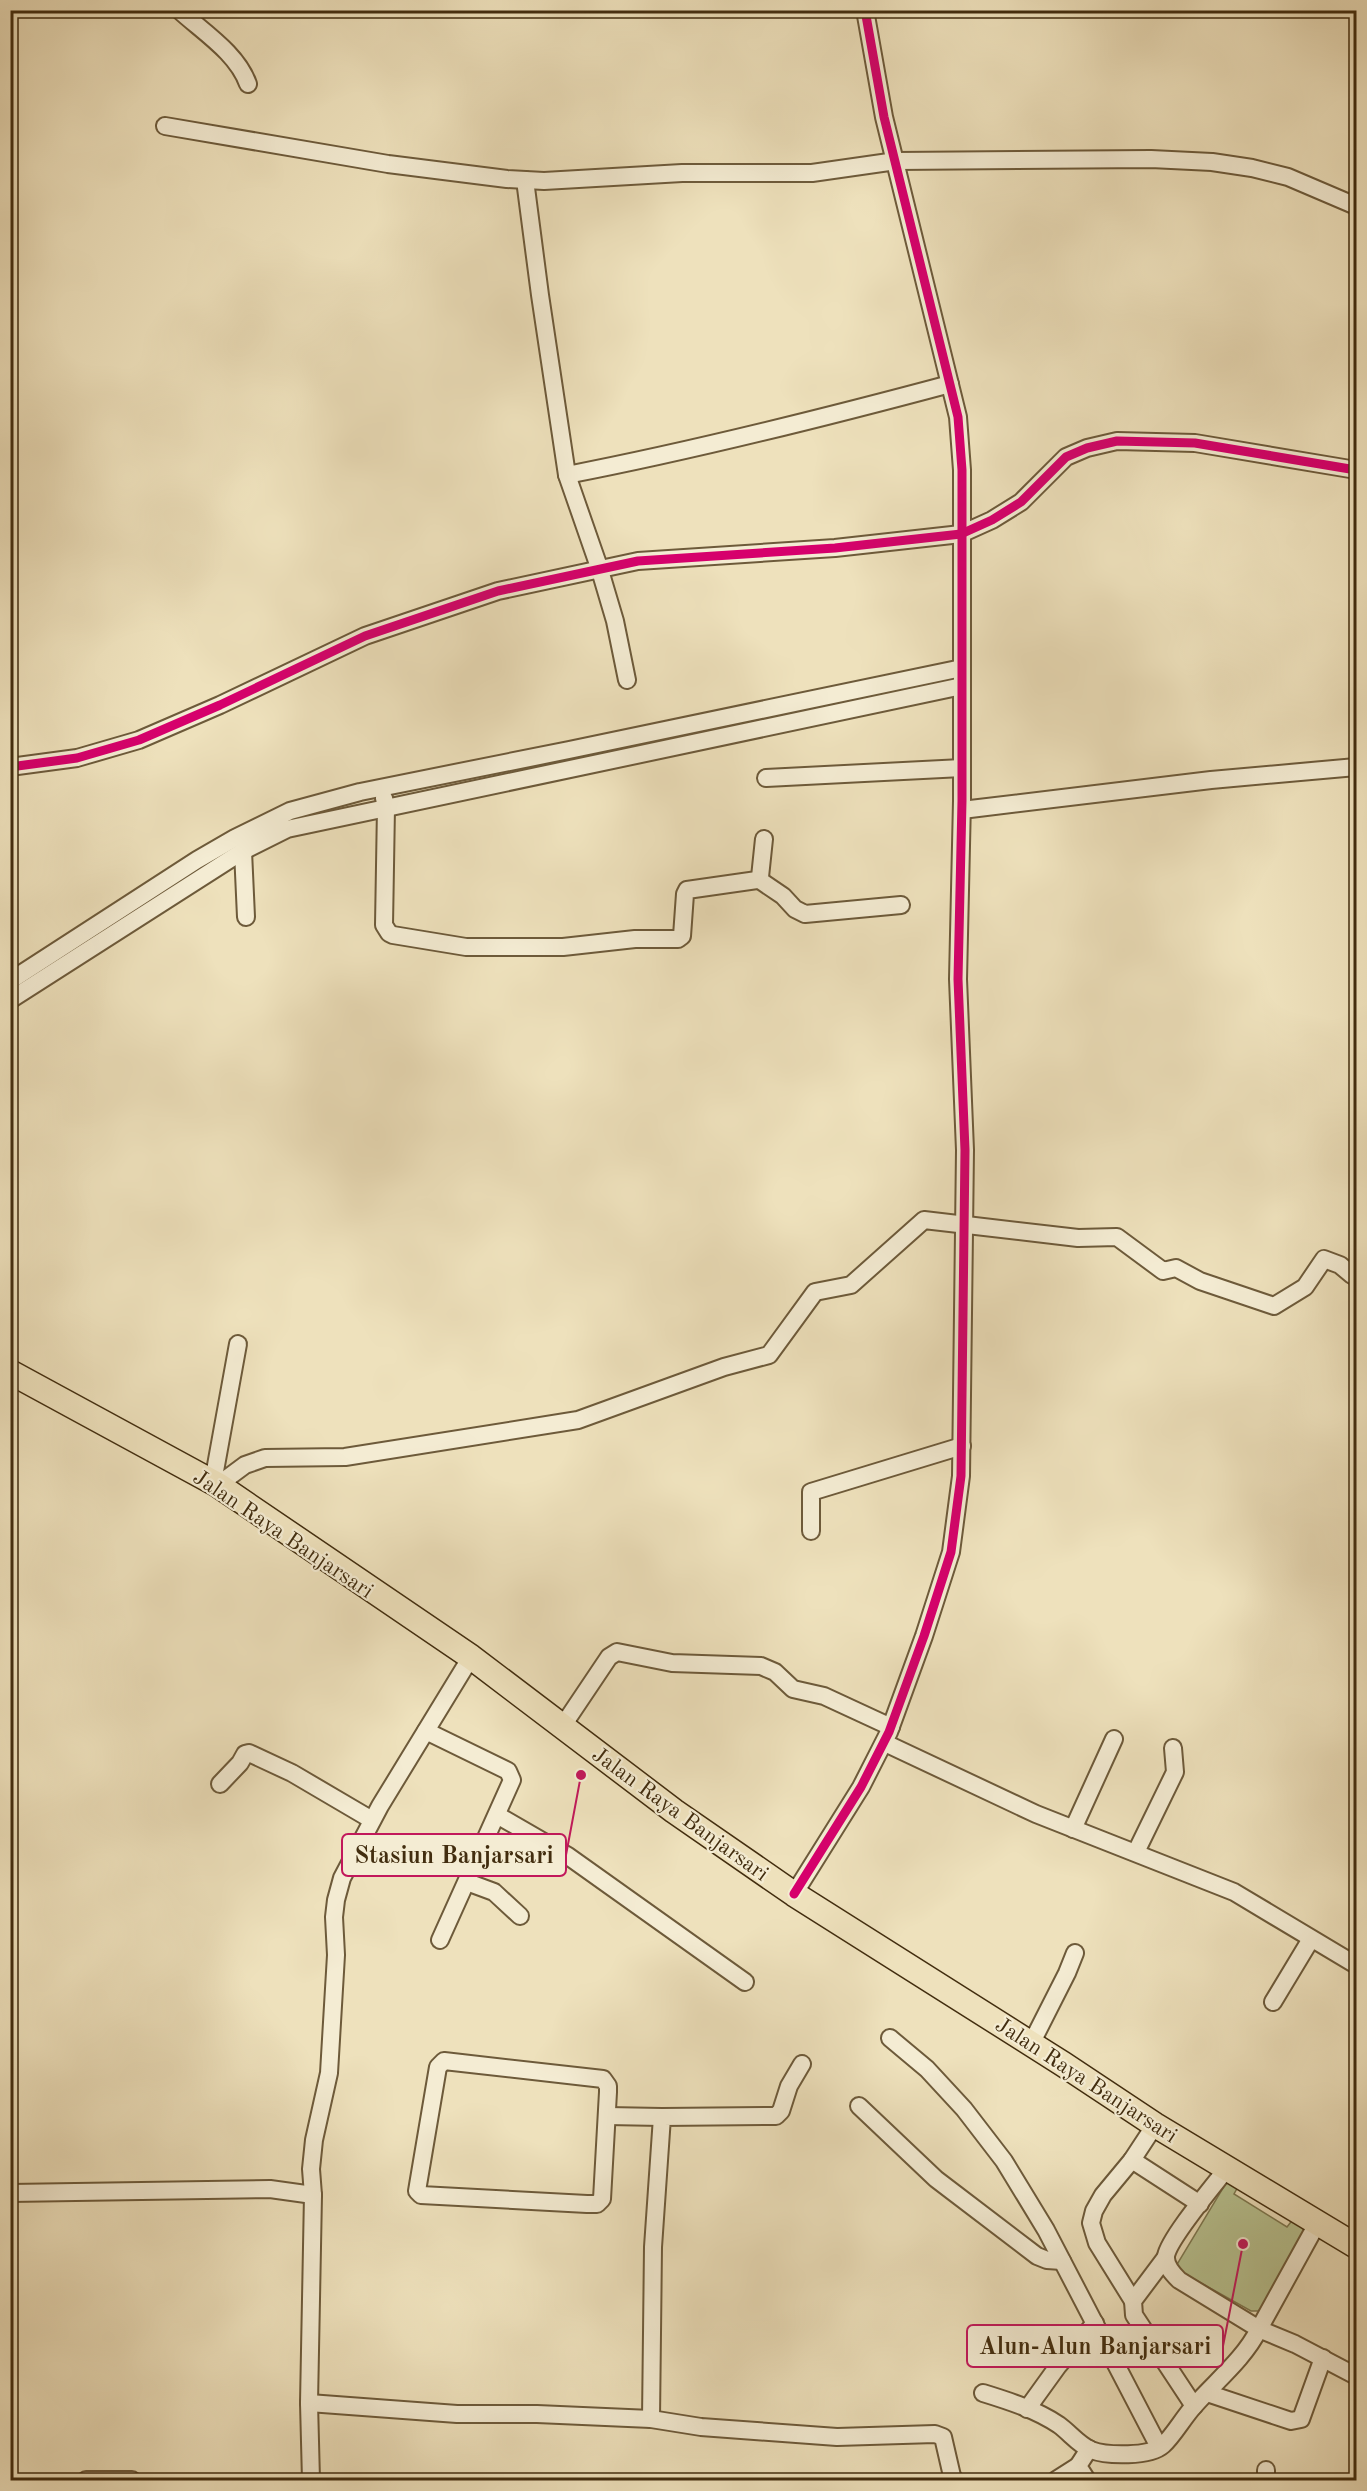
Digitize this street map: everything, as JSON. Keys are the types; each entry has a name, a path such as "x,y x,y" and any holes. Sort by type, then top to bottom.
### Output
{"highway":[{"name":"Jalan Raya Banjarsari","path":"10,1372 215,1483 471,1657 674,1811 794,1894 1155,2125 1356,2246"}],"street":[{"path":"178,10 233,58 244,73 248,84"},
{"path":"794,1894 861,1787 888,1735 924,1636 951,1552 961,1476 965,1150 958,979 962,810 962,470 958,417 884,117 865,10"},
{"path":"165,126 388,164 525,180 682,173 812,173 896,162 1151,159 1212,162 1252,168 1288,177 1356,206"},
{"path":"525,180 567,476 615,621 627,680"},
{"path":"567,476 648,460 815,420 950,384"},
{"path":"10,767 77,758 139,740 220,705 364,636 498,591 599,567 638,561 835,548 961,534 992,520 1020,502 1066,457 1088,448 1117,441 1195,443 1356,470"},
{"path":"10,981 158,896 243,851 257,835 290,811 332,809 384,796 804,710 962,668"},
{"path":"804,710 962,686"},
{"path":"962,810 1211,780 1356,767"},
{"path":"766,778 962,768"},
{"path":"384,796 384,924 389,933 393,935 477,947 563,947 634,939 678,939 683,932 684,901 687,890 759,879 783,896 799,912 821,913 901,905"},
{"path":"10,1000 158,896 198,860 257,835"},
{"path":"759,879 764,839"},
{"path":"243,851 246,917"},
{"path":"215,1483 245,1465 265,1458 345,1457 578,1420 724,1367 769,1355 815,1292 851,1285 924,1220 1078,1238 1117,1237 1163,1270 1176,1268 1200,1281 1274,1306 1305,1287 1324,1259 1340,1264 1352,1275 1356,1275"},
{"path":"215,1483 238,1344"},
{"path":"811,1531 811,1492 962,1446"},
{"path":"562,1727 609,1657 617,1652 672,1663 752,1665 769,1668 793,1689 824,1696 888,1735 1073,1829 1234,1892 1356,1965"},
{"path":"311,2481 309,2403 313,2195 311,2169 314,2140 329,2073 336,1955 336,1900 342,1878 372,1820 471,1657"},
{"path":"426,1731 508,1771 512,1780 440,1940"},
{"path":"1073,1829 1114,1739"},
{"path":"1136,1852 1175,1772 1173,1748"},
{"path":"220,1784 240,1763 245,1754 249,1753 299,1777 372,1820"},
{"path":"498,1814 568,1856 745,1982"},
{"path":"467,1881 494,1892 520,1916"},
{"path":"1273,2002 1311,1939"},
{"path":"1031,2044 1075,1953"},
{"path":"890,2038 927,2070 985,2135 1021,2188 1062,2260 1159,2447"},
{"path":"444,2061 603,2079 608,2086 607,2116 602,2199 597,2204 421,2196 417,2191 438,2067 444,2061"},
{"path":"607,2116 776,2116 802,2064"},
{"path":"859,2106 913,2158 960,2198 1037,2256 1047,2260 1062,2260"},
{"path":"651,2419 653,2247 662,2117"},
{"path":"1155,2125 1131,2160 1103,2194 1094,2211 1091,2223 1097,2242 1133,2301 1134,2315 1194,2406"},
{"path":"1131,2160 1200,2204"},
{"path":"1133,2301 1228,2167"},
{"path":"10,2193 270,2189 313,2195"},
{"path":"983,2393 1027,2409 1058,2424 1089,2449 1125,2454 1159,2447 1249,2347 1318,2222"},
{"path":"1166,2257 1171,2272 1179,2280 1259,2329 1323,2358 1356,2376"},
{"path":"1027,2409 1058,2366 1095,2323"},
{"path":"1207,2393 1291,2421 1299,2421 1302,2419 1323,2358"},
{"path":"309,2403 446,2414 537,2414 651,2419 691,2426 837,2436 940,2435 943,2438 955,2481"},
{"path":"1056,2481 1078,2466 1089,2449"},
{"path":"1078,2466 1087,2481"},
{"path":"86,2480 132,2481"}],"green space":[{"path":"1229,2178 1239,2185 1234,2194 1287,2227 1294,2218 1309,2226 1263,2307 1258,2311 1251,2311 1178,2270 1176,2266"}],"cycle path":[{"path":"794,1894 861,1787 889,1732 924,1636 951,1552 961,1476 965,1150 958,979 962,801 962,470 958,417 884,117 865,10"},
{"path":"10,767 77,758 139,740 220,705 365,636 498,591 638,561 835,548 961,534 992,520 1021,502 1066,457 1087,448 1117,441 1195,443 1356,470"}],"place":[{"name":"Stasiun Banjarsari","path":"581,1775"},
{"name":"Alun-Alun Banjarsari","path":"1243,2244"}]}
